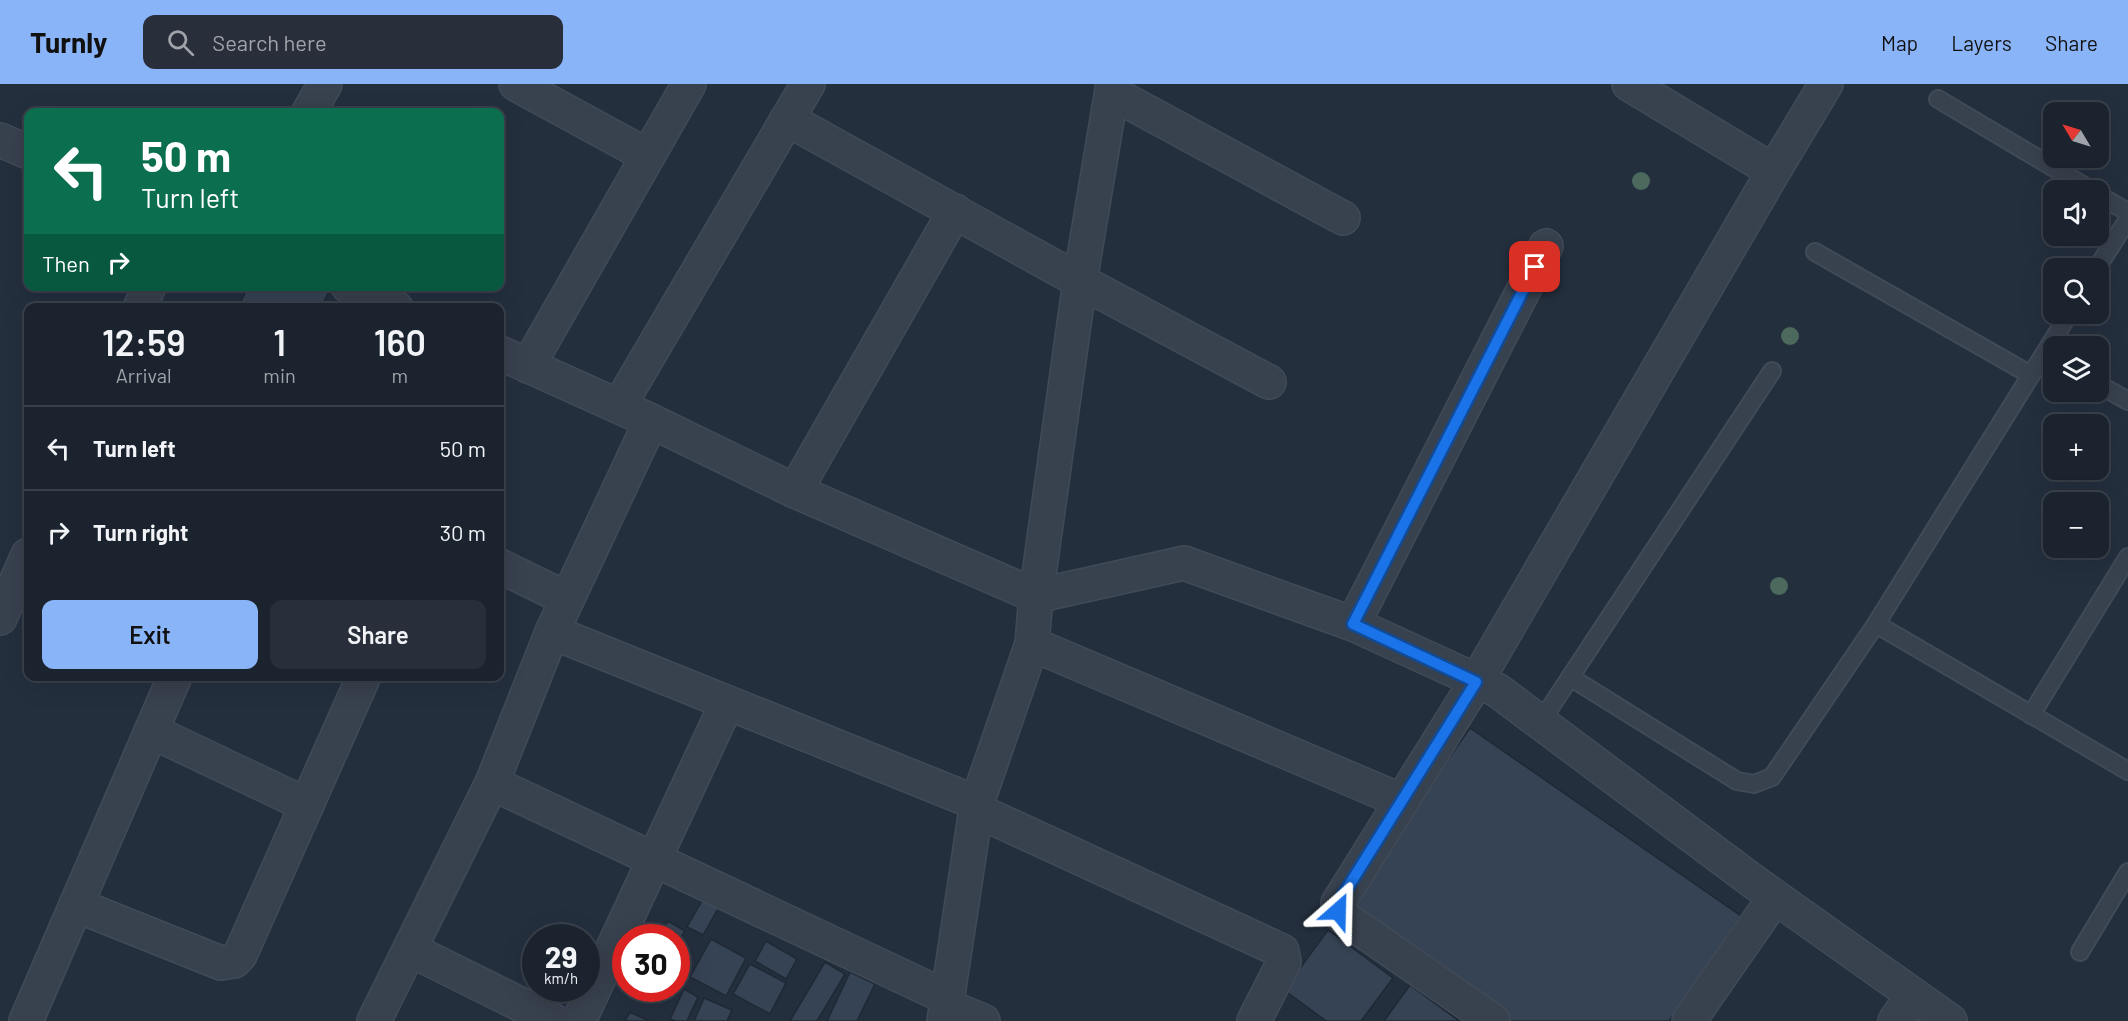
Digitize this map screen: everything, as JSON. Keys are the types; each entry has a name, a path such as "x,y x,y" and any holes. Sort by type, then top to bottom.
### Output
{"street":[{"path":"311,108 325,84"},
{"path":"516,84 648,156"},
{"path":"689,84 648,156 514,359 651,421 795,491 1036,596 1184,563 1353,624 1497,690 1775,897 1904,1008 1950,1021"},
{"path":"619,406 808,84"},
{"path":"1629,84 1760,163 1776,167"},
{"path":"1493,1021 1352,923 1338,911 1338,903 1476,682 1826,84"},
{"path":"946,1008 976,806 1032,644 1036,596 1080,281 1112,88 1343,218"},
{"path":"788,119 1080,281 1269,382"},
{"path":"0,140 24,150"},
{"path":"795,491 955,211"},
{"path":"1353,624 1546,246"},
{"path":"357,291 385,303"},
{"path":"374,1021 411,951 492,783 552,632 651,421"},
{"path":"0,618 24,564"},
{"path":"504,568 567,599"},
{"path":"552,632 976,806 1282,951 1284,962 1254,1021"},
{"path":"1032,644 1401,801"},
{"path":"26,1021 173,681"},
{"path":"76,904 221,963 234,961 240,955 362,681"},
{"path":"579,1021 727,703"},
{"path":"151,731 307,805"},
{"path":"492,783 653,859 946,1008 983,1021"},
{"path":"1689,1021 1775,897"},
{"path":"411,951 554,1021"}],"lane":[{"path":"1938,99 2074,180"},
{"path":"2109,201 2128,212"},
{"path":"2103,258 2128,219"},
{"path":"1815,252 2031,375"},
{"path":"1570,677 1737,781 1754,784 1772,777 1876,624 2031,375 2043,362"},
{"path":"1540,723 1772,371"},
{"path":"2109,390 2128,401"},
{"path":"2031,715 2128,557"},
{"path":"1876,624 2128,771"},
{"path":"2080,952 2128,872"}],"building":[{"path":"246,291 329,291 323,303 240,303"},
{"path":"1470,728 1741,916 1669,1021 1505,1021 1344,909"},
{"path":"703,899 719,907 703,935 690,928 689,924"},
{"path":"1328,930 1393,978 1361,1021 1326,1021 1284,990"},
{"path":"711,939 746,958 726,996 690,977"},
{"path":"766,941 797,959 786,979 755,961"},
{"path":"825,962 845,974 817,1021 790,1021"},
{"path":"750,964 786,983 770,1014 733,994"},
{"path":"850,972 875,984 857,1021 827,1021"},
{"path":"1410,985 1459,1021 1384,1021"},
{"path":"690,992 698,997 687,1021 670,1019 678,1002 690,1002"},
{"path":"704,998 732,1010 727,1021 694,1021"},
{"path":"630,1012 649,1021 625,1021"}],"route":[{"path":"1338,911 1338,903 1476,682 1353,624 1535,267"}]}
